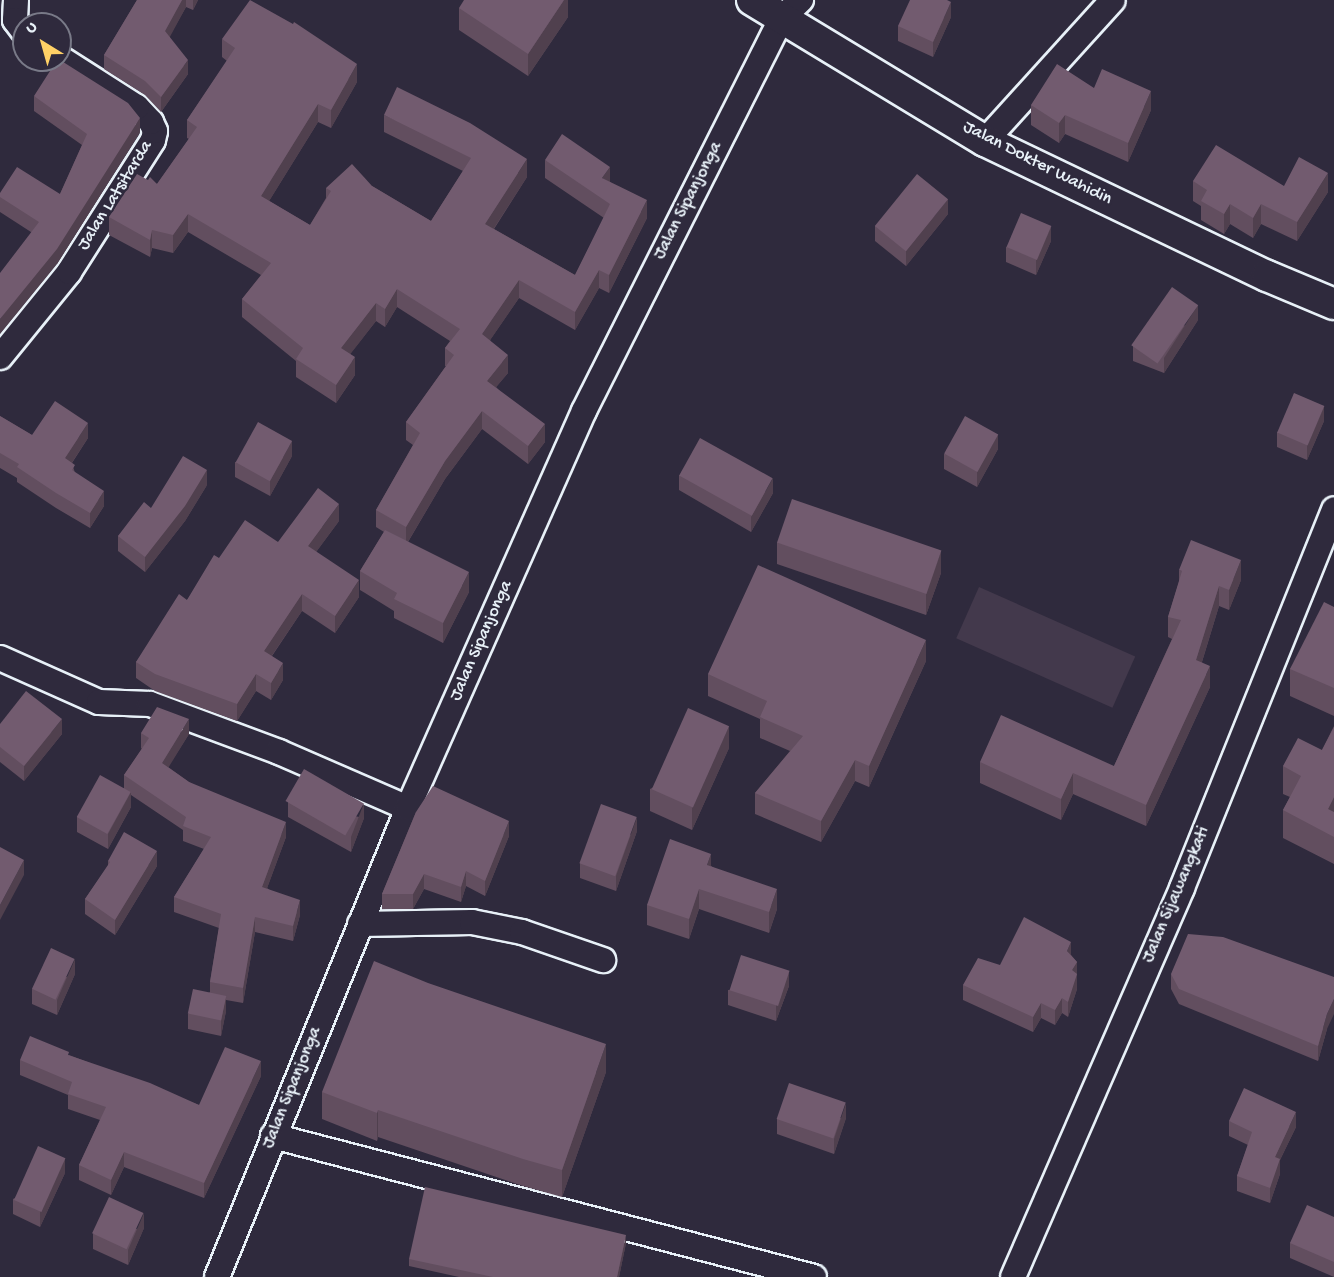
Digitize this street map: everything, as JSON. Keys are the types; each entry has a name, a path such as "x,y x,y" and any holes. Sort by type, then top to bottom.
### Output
{"street":[{"name":"Jalan Dokter Wahidin","path":"752,0 791,10 985,141 1267,276 1334,304"},
{"path":"985,141 1113,0"},
{"name":"Jalan Sipanjonga","path":"217,1277 408,808 584,411 791,10"},
{"name":"Jalan Latsitarda","path":"0,357 69,272 153,140 155,131 137,107 72,66"},
{"name":"Jalan Sijawangkati","path":"1013,1277 1182,888 1334,509"},
{"path":"2,663 99,702 150,704 279,752 408,808"},
{"path":"360,924 472,922 522,932 603,960"},
{"path":"273,1136 814,1277"}],"shaded area":[{"path":"979,587 1135,657 1112,708 956,638"}],"building":[{"path":"137,0 182,0 165,31 188,60 161,97 145,81 104,55"},
{"path":"250,0 293,24 294,22 357,64 331,110 318,104 261,196 310,225 331,191 326,188 352,164 372,186 431,221 471,158 384,115 397,87 470,123 527,159 485,224 575,275 610,204 545,160 562,134 610,167 602,178 647,200 609,275 599,270 575,312 519,280 482,334 508,355 487,381 545,424 528,446 482,411 445,461 406,527 376,510 420,433 406,422 454,355 445,348 460,329 397,289 385,309 376,303 341,348 355,357 336,385 296,359 303,348 242,299 271,263 188,214 173,235 152,230 150,240 109,217 137,174 148,180 150,177 157,184 197,127 187,120 235,48 222,39"},
{"path":"464,0 564,0 528,54 459,8"},
{"path":"910,0 947,0 951,2 933,42 898,26"},
{"path":"1057,64 1094,88 1102,69 1151,91 1128,143 1065,115 1059,123 1031,105"},
{"path":"72,68 128,103 140,118 57,249 0,319 0,273 39,222 0,197 0,193 17,167 60,194 87,134 34,96 49,72 72,72"},
{"path":"1216,145 1284,186 1299,157 1328,173 1297,222 1261,204 1253,218 1230,204 1224,214 1201,201 1207,190 1193,181"},
{"path":"917,174 948,199 906,251 875,226"},
{"path":"1021,213 1051,226 1037,260 1007,247"},
{"path":"1172,287 1198,305 1157,364 1131,345"},
{"path":"1294,393 1324,406 1308,445 1277,433"},
{"path":"55,401 88,423 65,458 75,465 72,470 104,491 90,513 17,467 19,464 0,453 0,416 32,435"},
{"path":"965,416 998,434 977,472 944,454"},
{"path":"258,422 292,441 270,481 236,462"},
{"path":"700,438 773,478 752,516 679,476"},
{"path":"183,456 207,470 185,506 145,557 118,536 144,502 151,508"},
{"path":"318,488 339,504 308,546 359,580 335,616 302,594 264,651 283,663 271,683 256,674 237,704 155,674 136,662 179,594 187,600 214,555 219,558 245,520 278,542"},
{"path":"792,499 941,550 926,594 777,542"},
{"path":"385,530 469,572 443,623 394,599 397,593 360,571"},
{"path":"1191,540 1241,560 1229,590 1219,586 1196,660 1210,666 1146,805 1073,773 1061,799 980,762 1001,715 1114,766 1181,620 1168,617 1182,571 1179,570"},
{"path":"758,565 926,640 869,766 855,760 821,821 755,793 803,736 760,717 767,701 708,674"},
{"path":"1324,602 1334,607 1334,688 1290,669"},
{"path":"26,691 62,719 24,766 0,747 0,724"},
{"path":"157,707 189,719 162,763 189,782 286,822 262,887 300,900 293,926 255,917 243,988 210,982 221,914 174,897 211,837 183,826 186,817 124,775 149,738 141,733"},
{"path":"688,708 729,726 693,808 652,789"},
{"path":"1334,727 1334,797 1328,809 1334,812 1334,837 1283,810 1301,776 1283,766 1298,738 1322,750"},
{"path":"304,769 364,804 345,836 286,801"},
{"path":"100,775 131,792 107,834 77,817"},
{"path":"433,786 509,821 485,881 466,871 461,887 424,874 413,894 382,894 416,812"},
{"path":"601,804 637,817 615,876 579,863"},
{"path":"124,832 157,851 115,920 85,899 110,862 108,861"},
{"path":"670,839 711,854 707,865 777,889 769,912 699,889 689,919 647,905"},
{"path":"0,847 24,860 0,905"},
{"path":"1024,917 1071,942 1067,951 1077,962 1072,970 1077,974 1068,1002 1062,998 1055,1010 1041,1003 1033,1017 963,985 978,958 1000,965"},
{"path":"1188,934 1223,937 1334,977 1334,999 1318,1046 1179,989 1171,974"},
{"path":"51,948 75,959 56,1000 32,989"},
{"path":"741,955 790,971 778,1006 730,990"},
{"path":"374,961 428,983 606,1044 562,1170 378,1110 377,1113 322,1092"},
{"path":"193,989 226,996 221,1021 188,1013"},
{"path":"30,1036 69,1052 68,1055 150,1083 199,1105 225,1047 261,1061 204,1183 124,1152 111,1180 79,1165 106,1107 68,1094 72,1082 20,1060"},
{"path":"789,1083 846,1103 833,1138 777,1119"},
{"path":"1244,1088 1296,1112 1275,1157 1280,1159 1270,1188 1237,1176 1252,1132 1229,1121"},
{"path":"38,1146 65,1158 41,1212 14,1200"},
{"path":"425,1187 626,1235 617,1277 493,1277 409,1259"},
{"path":"109,1197 143,1213 127,1249 92,1233"},
{"path":"1307,1205 1334,1217 1334,1262 1290,1243"}]}
